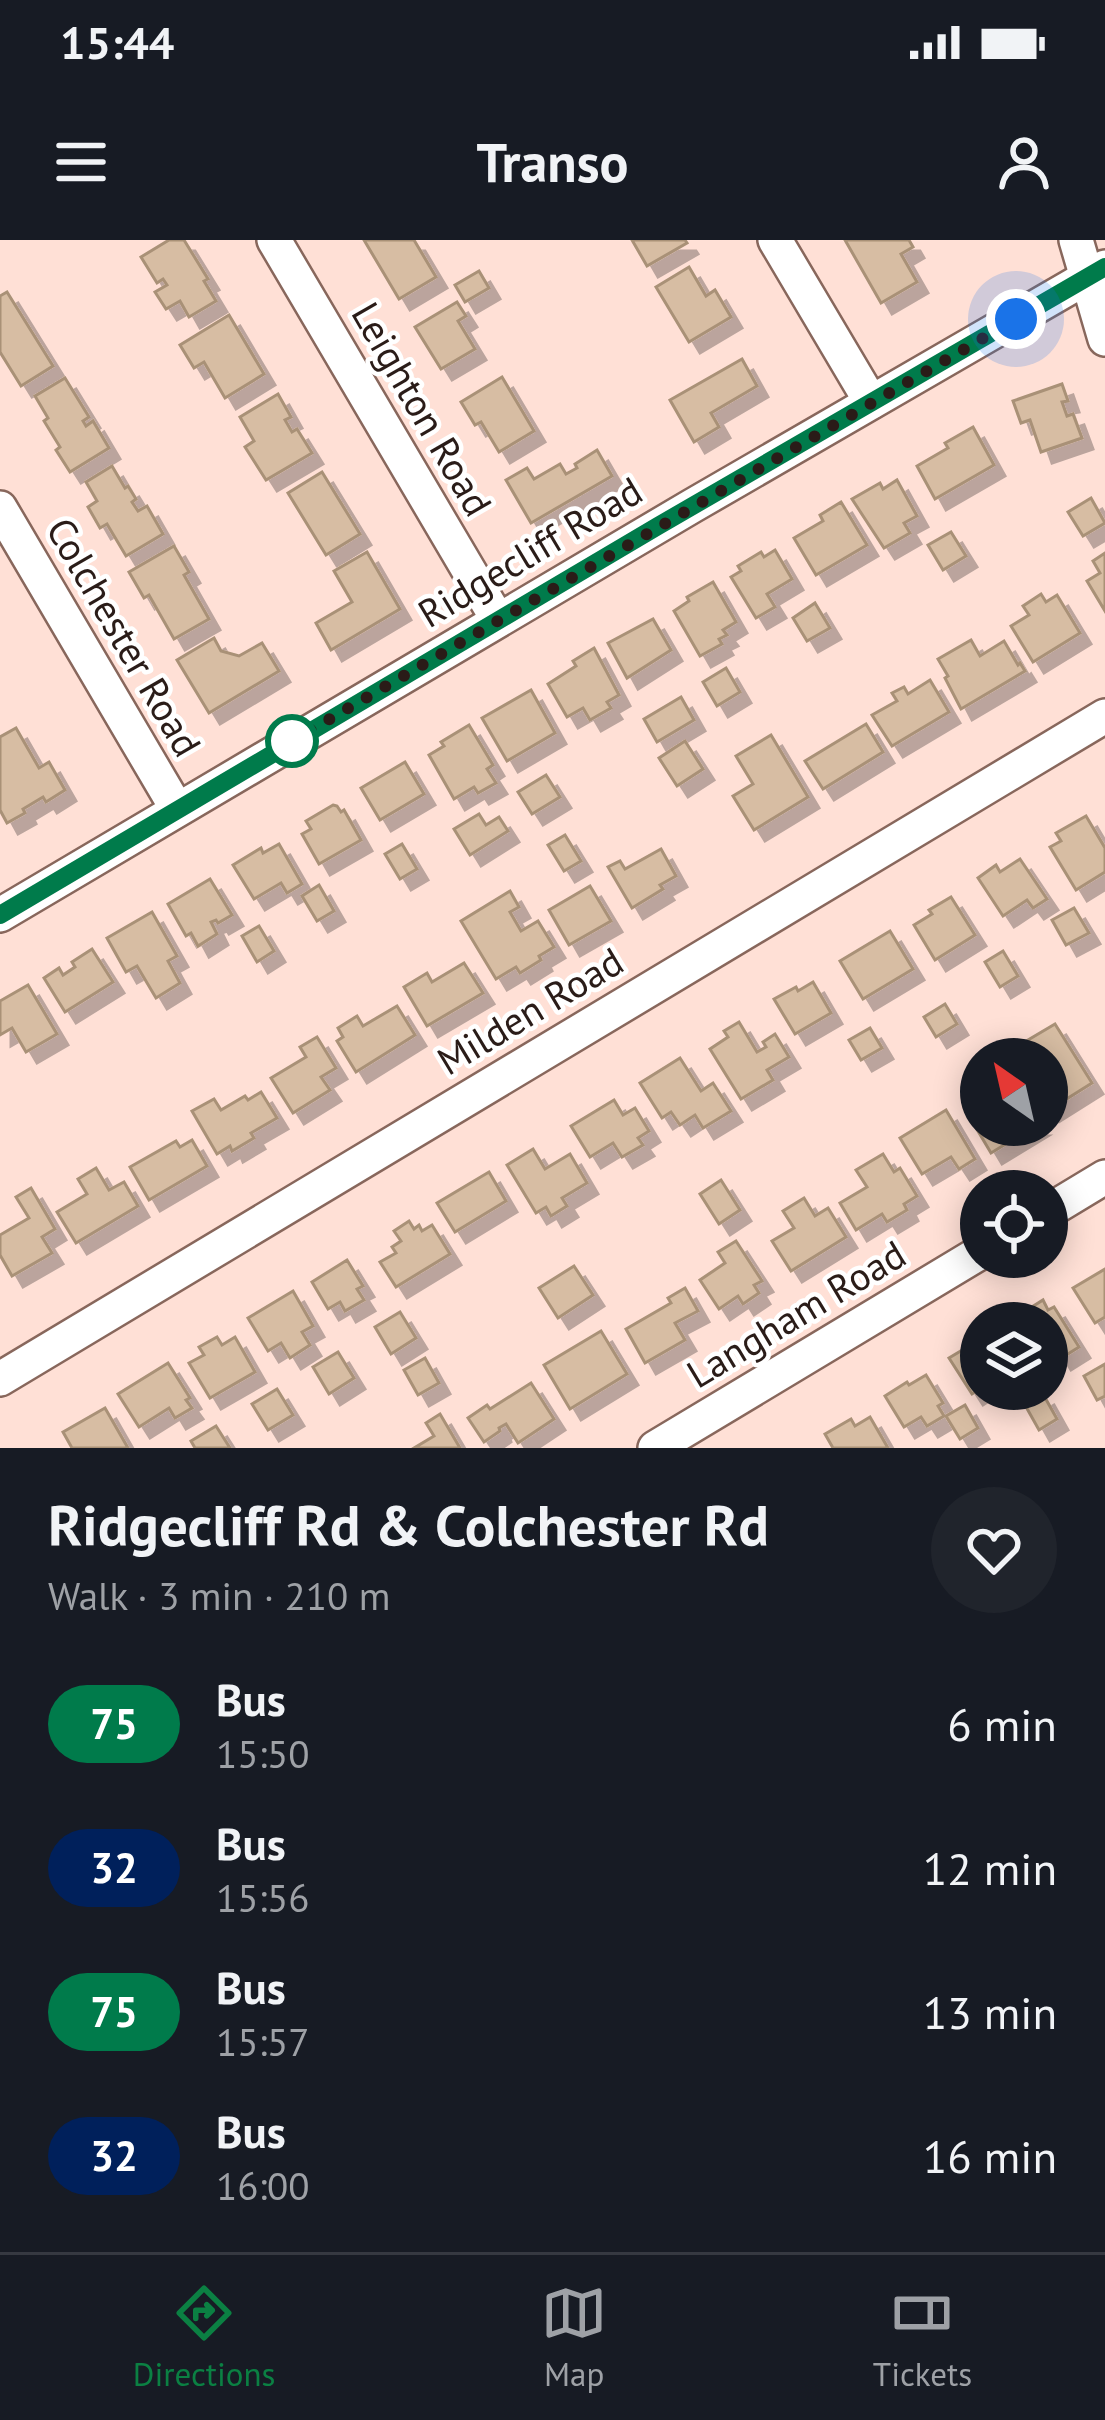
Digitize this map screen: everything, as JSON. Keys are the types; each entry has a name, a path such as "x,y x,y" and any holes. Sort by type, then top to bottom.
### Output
{"street":[{"name":"Leighton Road","path":"274,240 498,620"},
{"path":"775,240 872,402"},
{"path":"1076,240 1096,272 1105,339"},
{"name":"Ridgecliff Road","path":"0,915 1096,272"},
{"name":"Colchester Road","path":"0,508 176,809"},
{"name":"Milden Road","path":"0,1379 1105,716"},
{"path":"1068,1199 1105,1177"},
{"name":"Langham Road","path":"655,1448 960,1265"}],"building":[{"path":"169,240 184,240 216,301 189,317 180,301 166,309 155,292 167,285 163,279 157,283 141,257"},
{"path":"364,240 414,240 436,277 399,299"},
{"path":"632,240 685,240 687,243 647,266"},
{"path":"845,240 909,240 913,247 901,254 917,282 881,303"},
{"path":"689,267 706,296 715,290 731,317 689,342 656,287"},
{"path":"479,271 489,288 465,302 455,285"},
{"path":"7,292 53,366 21,386 0,352 0,296"},
{"path":"457,302 466,316 458,321 475,349 441,369 415,327"},
{"path":"229,315 264,374 225,398 204,362 194,368 180,345"},
{"path":"742,359 757,386 711,413 719,427 694,442 670,400"},
{"path":"502,377 534,431 499,452 481,422 475,425 461,402"},
{"path":"65,378 89,417 83,421 86,426 93,421 109,448 70,472 35,396"},
{"path":"1062,384 1067,416 1073,414 1082,438 1041,452 1030,420 1021,423 1013,401"},
{"path":"278,394 291,417 285,420 312,453 266,480 245,447 254,441 240,417"},
{"path":"973,427 994,465 935,499 917,466"},
{"path":"597,450 612,476 531,523 506,480 527,468 534,479 560,464 566,474"},
{"path":"112,466 136,499 132,502 138,511 147,506 163,534 126,556 107,524 100,528 88,507 97,501 86,482"},
{"path":"322,472 360,534 326,555 288,493"},
{"path":"897,480 917,516 904,523 910,533 884,548 852,499 880,483 883,489"},
{"path":"1091,498 1105,523 1083,536 1068,512"},
{"path":"841,502 867,545 816,575 794,538 823,521 820,515"},
{"path":"951,532 966,556 943,570 928,545"},
{"path":"174,546 209,619 174,639 149,595 144,598 129,572"},
{"path":"775,550 792,579 767,594 775,607 756,618 731,577 741,571 738,566 761,552 764,557"},
{"path":"367,552 400,609 331,650 316,623 352,602 334,571"},
{"path":"1105,553 1105,611 1087,581 1100,573 1093,561"},
{"path":"713,582 736,622 723,630 727,635 719,639 722,644 700,656 674,611"},
{"path":"1041,594 1046,602 1057,595 1080,633 1033,662 1011,626 1029,615 1023,606"},
{"path":"815,603 830,628 807,641 793,618"},
{"path":"653,619 671,650 627,678 608,643"},
{"path":"214,638 221,651 239,656 262,643 279,671 209,713 177,660"},
{"path":"971,640 980,656 1004,641 1025,671 961,709 938,659"},
{"path":"594,648 619,695 607,702 611,708 590,720 583,708 567,717 548,684"},
{"path":"726,668 740,692 717,706 703,682"},
{"path":"930,680 949,712 892,746 872,715 897,701 892,693 904,687 908,694"},
{"path":"531,690 555,733 507,761 482,718"},
{"path":"681,697 694,720 657,742 644,719"},
{"path":"866,724 883,752 823,789 805,761"},
{"path":"469,725 493,765 487,769 496,783 478,793 474,787 454,799 429,755"},
{"path":"16,728 39,768 49,762 65,790 46,802 43,797 7,823 0,810 0,737"},
{"path":"771,735 808,797 754,830 733,796 753,784 736,756"},
{"path":"685,741 703,769 677,786 659,758"},
{"path":"405,762 424,794 380,820 361,788"},
{"path":"546,775 560,797 532,814 518,792"},
{"path":"333,805 344,810 361,840 319,864 302,834 311,829 306,821"},
{"path":"479,814 486,825 499,817 508,831 470,855 454,829"},
{"path":"1086,816 1105,848 1105,872 1076,890 1050,847 1061,841 1056,833"},
{"path":"565,835 581,861 564,871 548,845"},
{"path":"279,844 302,884 287,893 281,883 254,899 233,865 261,848 263,853"},
{"path":"402,844 417,869 400,879 385,854"},
{"path":"661,849 676,876 632,908 608,867 620,861 625,869"},
{"path":"1020,859 1047,899 1033,908 1027,900 1003,916 978,878 996,865 1000,872"},
{"path":"210,879 232,915 211,922 217,934 198,946 191,933 186,936 168,904"},
{"path":"319,885 334,911 317,921 302,896"},
{"path":"590,886 611,921 569,945 549,910"},
{"path":"510,891 519,907 510,912 521,931 538,921 554,947 520,973 516,967 496,979 461,921"},
{"path":"951,897 975,935 935,960 914,925"},
{"path":"1074,908 1089,933 1066,945 1052,920"},
{"path":"152,912 177,956 168,961 180,983 156,998 137,966 126,972 107,938"},
{"path":"259,926 274,951 257,962 242,936"},
{"path":"890,931 913,969 863,999 840,961"},
{"path":"92,949 113,982 65,1012 44,978 59,968 63,975 75,967 72,962"},
{"path":"1003,951 1018,976 1000,987 985,962"},
{"path":"464,963 483,993 427,1026 404,987 427,973 432,982"},
{"path":"813,982 831,1013 795,1034 774,999"},
{"path":"28,985 57,1034 26,1052 12,1028 0,1035 0,1001"},
{"path":"945,1004 957,1024 936,1037 924,1017"},
{"path":"397,1006 415,1035 356,1072 337,1041 343,1037 338,1028 357,1016 363,1026"},
{"path":"739,1022 757,1052 775,1034 789,1057 767,1070 773,1080 741,1099 710,1049 728,1037 724,1031"},
{"path":"1055,1024 1064,1038 1031,1038"},
{"path":"870,1028 882,1048 861,1060 849,1040"},
{"path":"317,1037 336,1068 321,1077 330,1090 293,1113 271,1078 306,1057 300,1047"},
{"path":"1068,1045 1092,1083 1068,1098"},
{"path":"680,1058 701,1091 713,1083 731,1111 703,1128 695,1115 680,1125 671,1112 662,1118 640,1083"},
{"path":"261,1092 277,1118 251,1133 254,1138 217,1154 192,1111 214,1099 221,1110"},
{"path":"614,1100 623,1115 635,1108 649,1131 638,1138 643,1145 622,1157 613,1143 590,1157 571,1126"},
{"path":"946,1110 960,1134 960,1146 967,1146 975,1159 959,1169 951,1157 922,1174 900,1138"},
{"path":"192,1140 207,1166 149,1200 130,1167 176,1141 180,1147"},
{"path":"533,1149 545,1169 570,1154 587,1183 562,1198 567,1206 551,1216 546,1207 536,1213 507,1165"},
{"path":"883,1154 894,1172 900,1168 917,1196 904,1204 907,1210 887,1222 882,1214 856,1230 840,1203 867,1187 856,1170"},
{"path":"96,1168 109,1190 124,1182 138,1206 76,1243 57,1212 87,1194 78,1179"},
{"path":"489,1172 506,1201 455,1232 437,1203"},
{"path":"721,1180 740,1210 719,1224 700,1194"},
{"path":"31,1188 55,1229 42,1237 52,1253 12,1276 0,1255 0,1235 29,1218 16,1197"},
{"path":"804,1198 815,1216 828,1208 846,1237 791,1271 772,1241 794,1228 783,1211"},
{"path":"409,1221 422,1231 432,1225 450,1254 396,1287 380,1262 396,1253 392,1247 401,1241 394,1231"},
{"path":"736,1241 762,1281 754,1285 759,1293 743,1304 738,1296 719,1309 700,1280 725,1263 718,1252"},
{"path":"347,1260 363,1286 357,1289 364,1300 345,1311 340,1302 328,1309 312,1282"},
{"path":"574,1266 593,1295 558,1318 539,1288"},
{"path":"1105,1269 1105,1317 1095,1323 1073,1288"},
{"path":"685,1288 698,1311 675,1323 685,1340 645,1363 626,1329 671,1303 668,1298"},
{"path":"293,1291 313,1326 302,1332 310,1345 290,1358 281,1343 268,1351 248,1318"},
{"path":"400,1312 416,1338 391,1354 375,1327"},
{"path":"1068,1329 1079,1347 1068,1354"},
{"path":"601,1331 627,1374 570,1409 544,1365"},
{"path":"217,1337 222,1345 235,1337 255,1372 210,1398 189,1363 204,1355 199,1347"},
{"path":"960,1351 960,1375 949,1358"},
{"path":"338,1352 354,1378 329,1394 313,1367"},
{"path":"425,1358 439,1383 418,1395 404,1370"},
{"path":"168,1363 192,1408 175,1418 169,1408 139,1427 118,1394"},
{"path":"1105,1364 1105,1396 1097,1400 1084,1376"},
{"path":"926,1375 943,1403 938,1406 944,1416 927,1426 921,1417 904,1427 885,1396"},
{"path":"531,1383 554,1419 518,1443 506,1424 484,1442 468,1418"},
{"path":"277,1389 293,1415 268,1430 252,1404"},
{"path":"105,1408 128,1448 72,1448 63,1432"},
{"path":"960,1408 968,1410 978,1428 960,1439 946,1416"},
{"path":"1028,1410 1052,1410 1057,1419 1039,1430"},
{"path":"440,1414 460,1448 414,1448 434,1436 426,1423"},
{"path":"870,1417 888,1448 833,1448 825,1434 851,1419 855,1426"},
{"path":"216,1426 230,1448 195,1448 191,1441"}],"bus line":[{"name":"75","path":"0,915 1105,267"}],"route":[{"path":"292,741 1016,319"}]}
